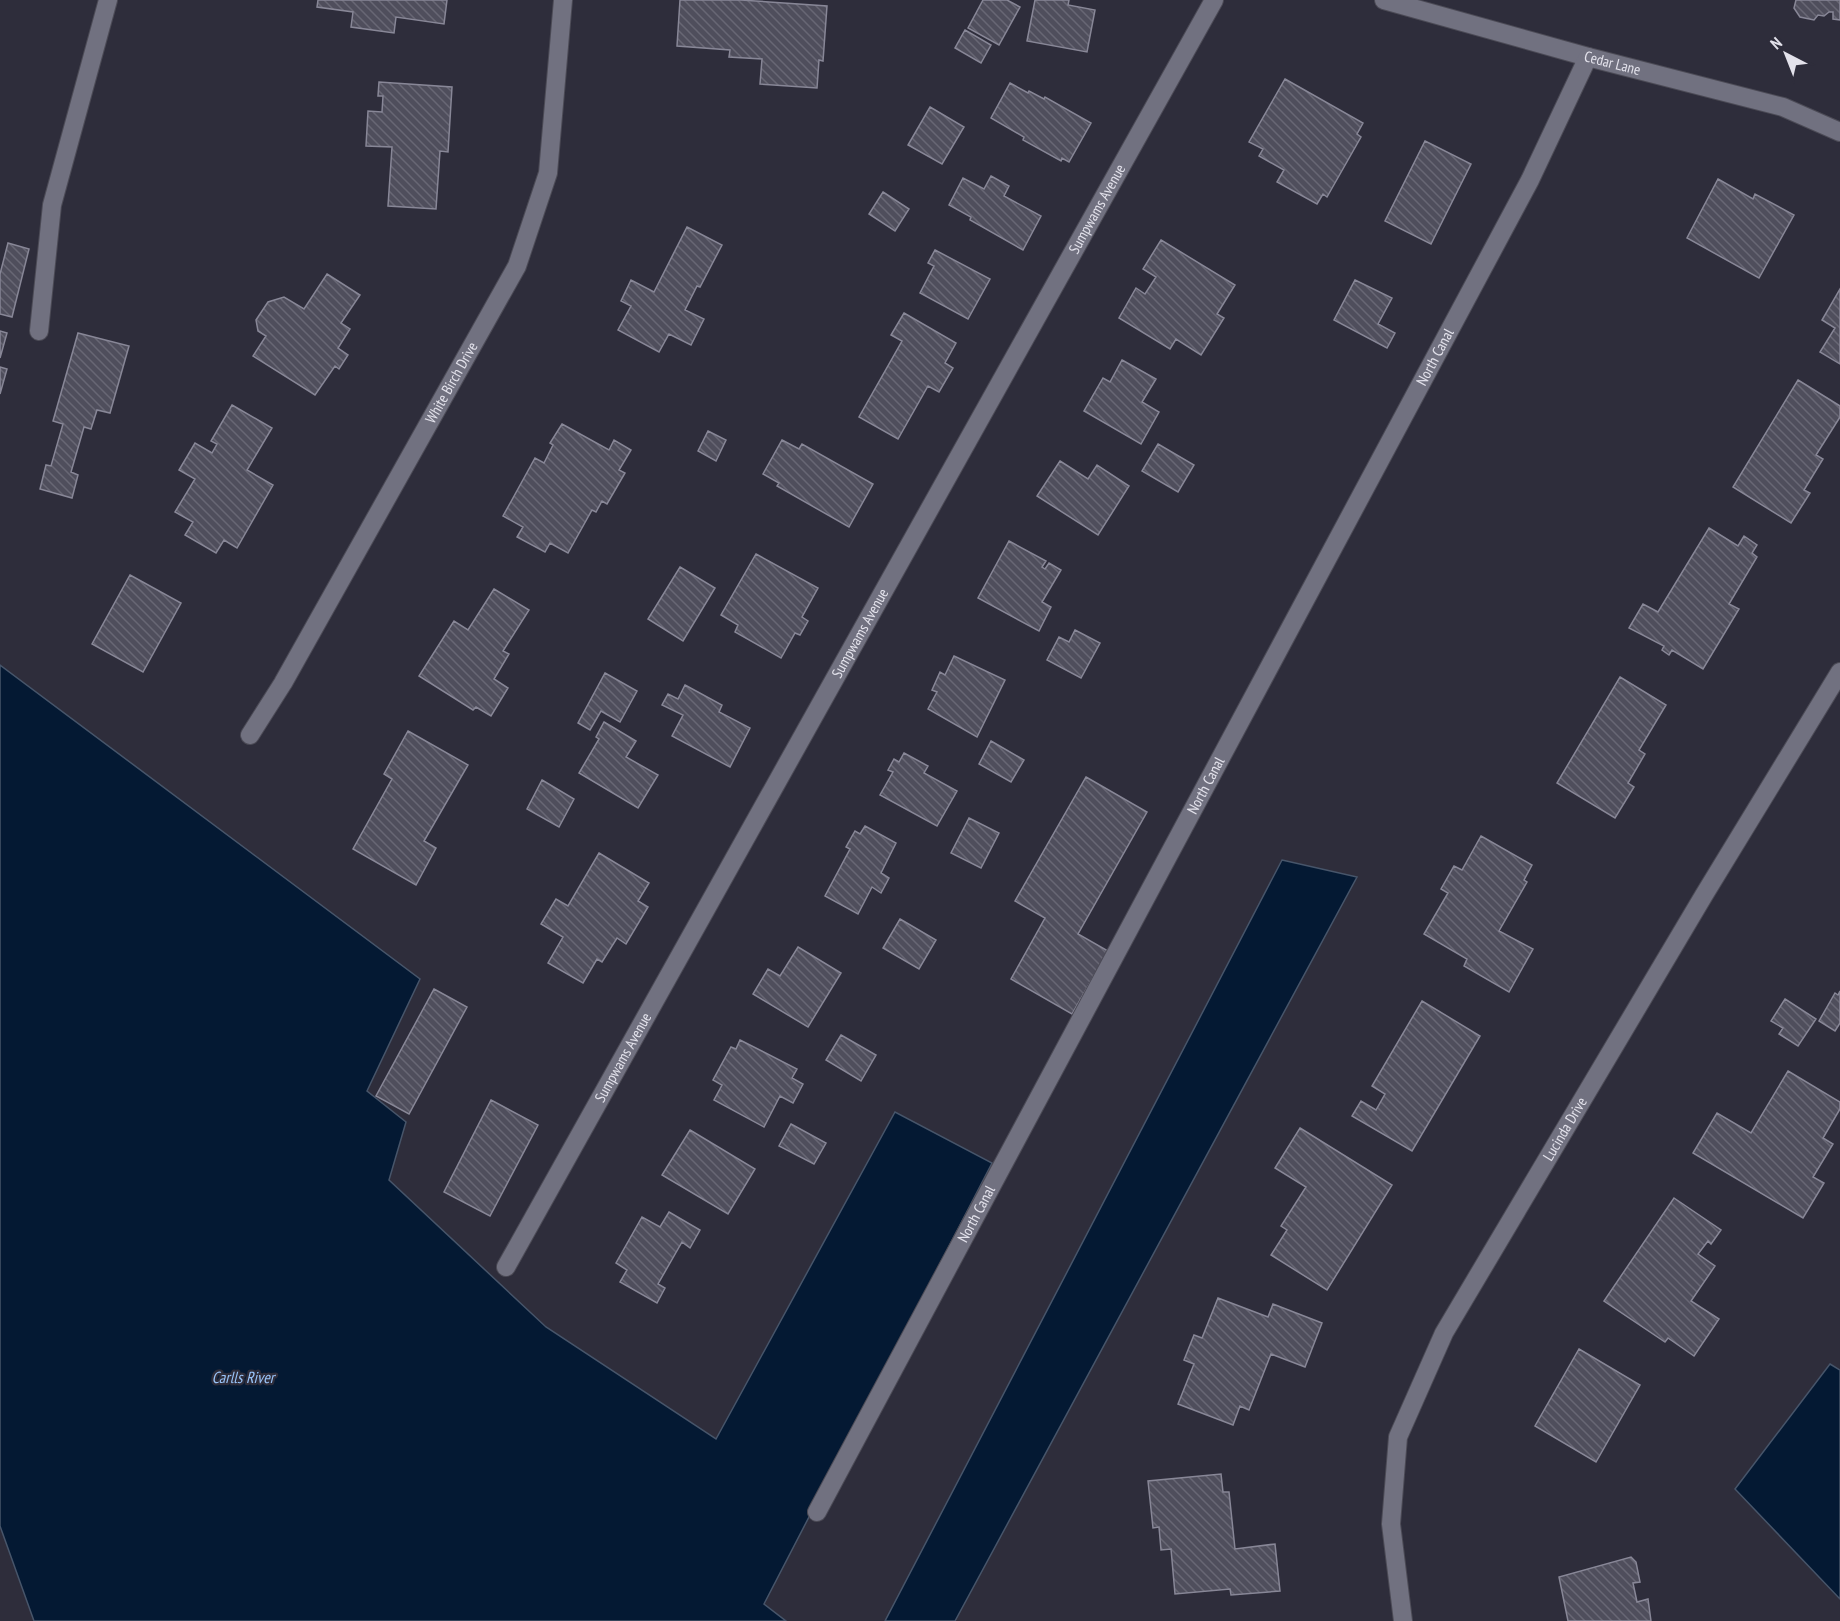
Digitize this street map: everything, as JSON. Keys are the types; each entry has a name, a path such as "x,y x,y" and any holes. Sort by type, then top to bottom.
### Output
{"street":[{"path":"39,331 52,205 108,0"},
{"name":"White Birch Drive","path":"250,735 283,683 517,267 548,173 563,0"},
{"name":"Sumpwams Avenue","path":"506,1267 1214,0"},
{"name":"Cedar Lane","path":"1384,0 1588,57 1783,107 1840,132"},
{"name":"North Canal","path":"817,1512 1525,191 1588,57"},
{"name":"Lucinda Drive","path":"1403,1621 1391,1524 1398,1437 1444,1333 1840,672"}],"water":[{"name":"Carlls River","path":"0,665 420,979 367,1091 406,1122 389,1180 546,1327 716,1439 895,1112 992,1163 764,1604 786,1621 34,1621 0,1526"},
{"path":"1282,860 1357,877 955,1621 885,1621"},
{"path":"1830,1364 1840,1370 1840,1599 1735,1489"}],"building":[{"path":"318,0 447,0 444,24 396,17 394,33 351,27 353,12 317,7"},
{"path":"680,0 741,0 827,6 823,61 819,60 817,88 760,84 762,59 729,57 730,50 677,46"},
{"path":"983,0 1007,0 1020,7 999,45 968,28"},
{"path":"1035,0 1069,0 1068,5 1095,10 1087,52 1027,41"},
{"path":"1796,0 1840,0 1840,20 1833,19 1833,12 1824,16 1818,15 1814,20 1800,17 1794,8"},
{"path":"965,30 991,45 981,63 955,48"},
{"path":"1285,79 1363,123 1357,134 1361,137 1327,197 1323,194 1317,204 1277,182 1284,170 1259,156 1263,149 1249,142"},
{"path":"379,82 452,87 448,152 440,151 436,209 388,206 392,147 366,146 368,111 382,112 383,96 378,96"},
{"path":"1010,83 1028,93 1029,91 1044,99 1045,97 1091,123 1069,162 1062,158 1061,161 1023,140 1024,137 991,118"},
{"path":"930,107 964,127 942,164 908,145"},
{"path":"1425,141 1471,164 1431,244 1385,221"},
{"path":"991,176 1009,186 1004,196 1041,216 1023,250 970,220 971,217 949,205 963,178 984,189"},
{"path":"1718,179 1753,199 1755,194 1794,215 1759,278 1687,238"},
{"path":"883,192 909,209 895,231 869,214"},
{"path":"687,227 722,245 685,310 704,319 691,345 669,334 659,352 618,330 631,306 621,301 631,280 654,292"},
{"path":"1161,240 1235,285 1217,314 1224,318 1201,355 1176,339 1170,349 1119,318 1136,288 1145,294 1156,277 1143,269"},
{"path":"8,243 29,249 12,317 0,314 0,274"},
{"path":"935,250 990,279 968,319 920,293 934,266 928,263"},
{"path":"327,274 360,295 341,323 350,329 338,348 348,355 339,369 335,366 315,395 253,356 266,336 258,331 256,320 268,302 284,297 304,309"},
{"path":"1355,280 1392,298 1378,324 1395,333 1387,348 1334,320"},
{"path":"1840,289 1840,364 1820,352 1835,328 1822,320"},
{"path":"904,313 956,343 945,363 953,368 939,392 928,386 898,439 859,417 902,341 891,335"},
{"path":"0,331 7,333 0,358"},
{"path":"78,333 129,346 110,413 97,410 91,429 84,427 71,472 78,475 72,498 40,489 46,465 51,466 63,424 53,421"},
{"path":"1122,360 1156,379 1142,402 1159,412 1141,444 1084,411 1103,378 1110,382"},
{"path":"0,367 7,369 0,394"},
{"path":"1798,380 1840,406 1840,417 1816,455 1823,459 1804,490 1810,493 1791,523 1733,487"},
{"path":"232,405 272,428 247,470 273,485 237,548 224,540 216,553 185,535 193,522 175,512 195,479 179,470 195,443 212,453 217,444 211,441"},
{"path":"562,424 609,450 614,440 631,450 619,470 625,473 607,504 602,501 596,512 592,510 568,553 550,543 545,552 517,537 523,527 503,516 535,458 544,463 553,445 550,443"},
{"path":"708,431 726,440 716,461 698,451"},
{"path":"782,440 799,449 802,444 873,484 849,527 777,486 779,483 763,474"},
{"path":"1158,444 1194,465 1178,492 1142,471"},
{"path":"1060,461 1088,479 1097,465 1129,486 1098,535 1037,496"},
{"path":"1709,528 1738,546 1744,536 1757,545 1752,553 1757,557 1729,604 1739,609 1703,669 1672,650 1669,655 1662,650 1664,646 1629,628 1643,604 1658,612"},
{"path":"1009,541 1046,561 1042,567 1045,569 1049,563 1061,570 1042,602 1051,607 1039,631 978,598"},
{"path":"756,554 818,588 802,617 808,621 800,635 795,633 781,658 735,632 738,625 721,615"},
{"path":"680,567 715,588 683,641 648,619"},
{"path":"130,575 181,603 143,672 92,644"},
{"path":"494,589 529,610 503,651 509,654 494,679 508,688 491,716 476,707 473,710 419,676 454,621 468,630"},
{"path":"1075,630 1100,643 1081,678 1047,660 1059,637 1069,642"},
{"path":"954,656 1005,680 977,737 928,709 937,692 932,690 940,672 945,675"},
{"path":"605,673 637,691 620,722 601,711 590,730 578,723"},
{"path":"1620,677 1666,705 1639,750 1645,754 1628,783 1634,787 1615,818 1557,783"},
{"path":"685,685 722,705 719,712 750,728 730,767 672,736 683,715 662,705 668,694 678,699"},
{"path":"604,722 636,741 626,757 658,775 638,808 579,773 599,739 596,737"},
{"path":"408,731 468,765 424,841 436,848 416,885 353,849 392,779 384,774"},
{"path":"991,741 1024,760 1011,782 979,764"},
{"path":"904,753 928,766 924,773 957,791 937,826 880,795 893,772 888,770 894,759 899,762"},
{"path":"1086,777 1147,812 1078,934 1108,951 1072,1014 1011,979 1045,918 1015,901"},
{"path":"542,780 574,799 559,827 527,809"},
{"path":"969,818 999,833 981,868 951,853"},
{"path":"865,826 896,843 881,873 889,878 881,893 872,887 858,914 825,896 850,849 846,847 855,831 860,834"},
{"path":"1481,836 1532,865 1524,880 1527,882 1499,931 1533,949 1509,992 1464,966 1467,959 1424,934 1448,893 1441,889 1454,866 1462,870"},
{"path":"599,853 649,883 638,901 648,907 626,944 617,938 602,962 597,959 583,983 548,963 563,937 541,924 556,899 568,906"},
{"path":"900,919 936,940 919,969 883,948"},
{"path":"798,947 841,973 808,1027 753,994 768,969 780,976"},
{"path":"434,989 467,1007 409,1114 376,1096"},
{"path":"1840,991 1840,1023 1835,1031 1819,1021 1835,993 1838,995"},
{"path":"1785,999 1816,1019 1798,1046 1779,1034 1783,1028 1771,1021"},
{"path":"1422,1001 1480,1036 1412,1151 1352,1116 1361,1101 1376,1110 1385,1094 1372,1086"},
{"path":"841,1035 876,1055 861,1081 826,1060"},
{"path":"740,1040 797,1069 792,1078 803,1084 793,1103 780,1096 764,1127 714,1100 722,1085 713,1080 731,1047 736,1049"},
{"path":"1788,1071 1840,1102 1840,1109 1823,1138 1833,1144 1813,1177 1824,1183 1803,1218 1693,1153 1717,1113 1751,1133"},
{"path":"491,1100 538,1125 490,1216 444,1192"},
{"path":"791,1124 826,1143 814,1164 779,1146"},
{"path":"1300,1128 1392,1185 1327,1290 1271,1255 1287,1230 1281,1226 1306,1187 1275,1168"},
{"path":"690,1130 755,1169 728,1214 662,1175"},
{"path":"1674,1198 1721,1230 1711,1244 1708,1241 1698,1254 1715,1266 1691,1301 1719,1319 1694,1356 1668,1338 1665,1342 1604,1301"},
{"path":"669,1212 700,1230 690,1248 682,1242 658,1284 665,1288 657,1303 620,1282 627,1270 616,1263 642,1217 660,1227"},
{"path":"1218,1298 1268,1317 1273,1304 1322,1323 1305,1367 1271,1354 1249,1410 1240,1406 1233,1425 1178,1404 1194,1364 1184,1360 1194,1335 1202,1338"},
{"path":"1579,1349 1640,1385 1596,1462 1535,1426"},
{"path":"1221,1474 1223,1492 1229,1492 1235,1549 1275,1544 1280,1591 1231,1595 1230,1589 1175,1594 1171,1549 1161,1550 1159,1527 1153,1528 1148,1481"},
{"path":"1631,1557 1636,1562 1640,1582 1633,1583 1637,1602 1648,1599 1651,1621 1568,1621 1559,1577"}]}
